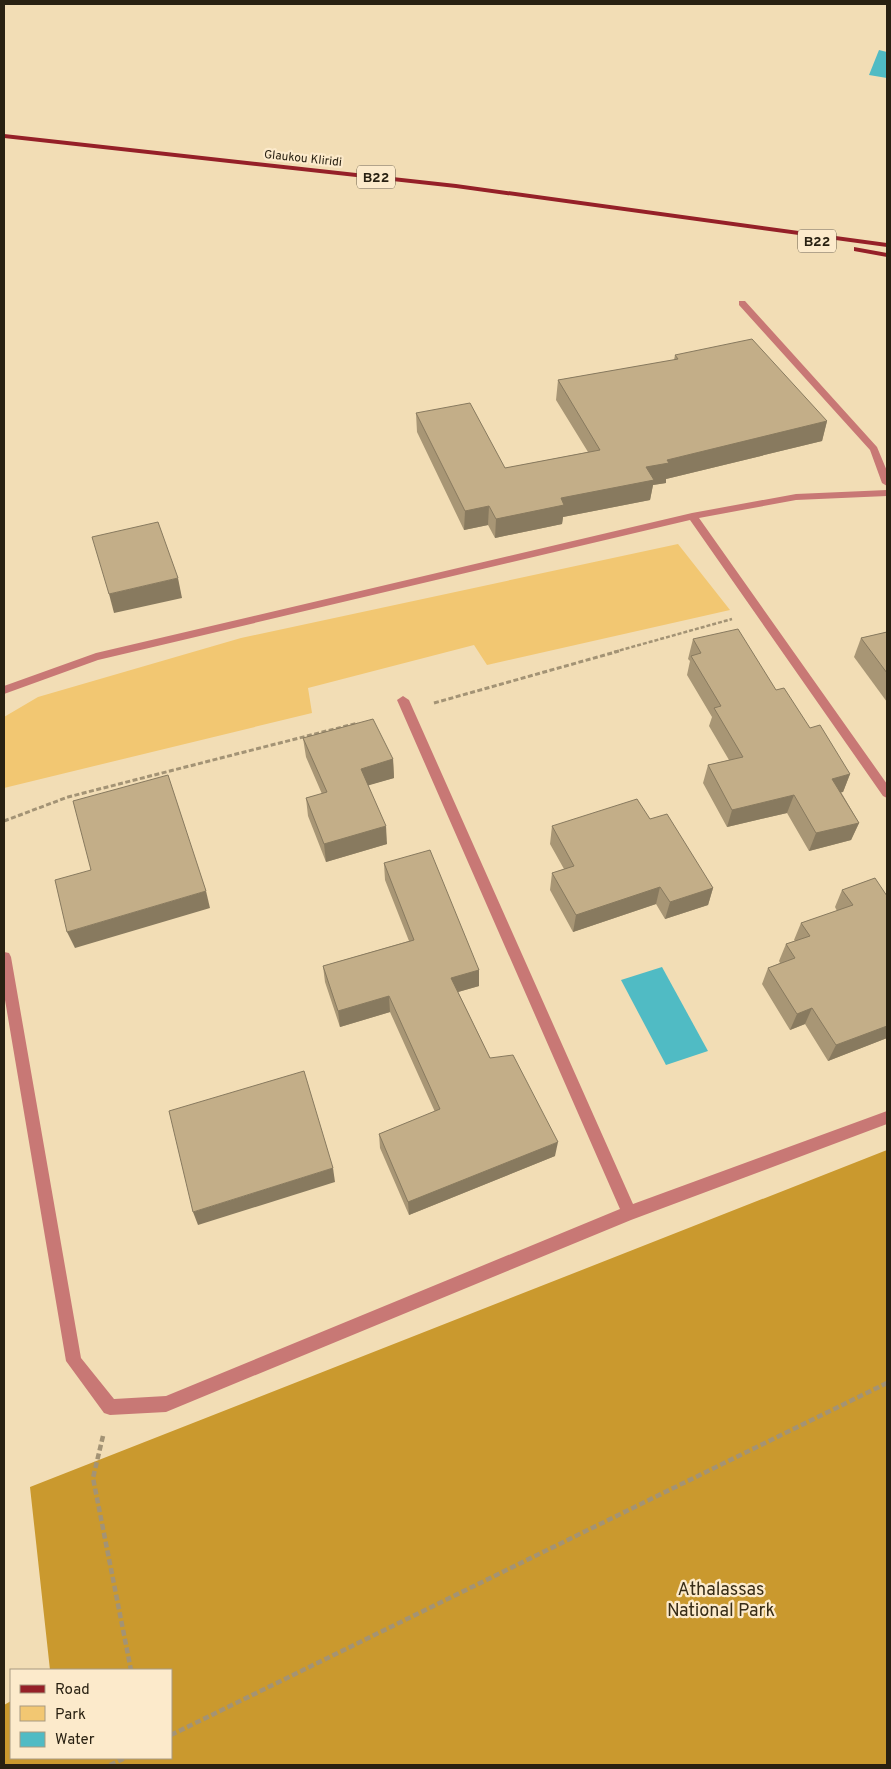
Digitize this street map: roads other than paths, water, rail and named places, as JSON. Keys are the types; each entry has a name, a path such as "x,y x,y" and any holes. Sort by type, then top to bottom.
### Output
{"main road":[{"name":"Glaukou Kliridi","path":"4,136 456,186 887,245"},
{"name":"Glaukou Kliridi","path":"747,226 887,255"}],"street":[{"path":"742,303 874,449 887,483"},
{"path":"4,690 96,657 692,516 796,497 887,493"},
{"path":"692,516 885,787"},
{"path":"403,700 629,1213"},
{"path":"4,957 74,1362 110,1407 166,1404 629,1213 887,1118"}],"water":[{"path":"879,50 887,52 887,78 869,75"},
{"path":"662,967 708,1051 666,1065 621,980"}],"park label":[{"name":"Athalassas National Park","path":"721,1599"}]}
